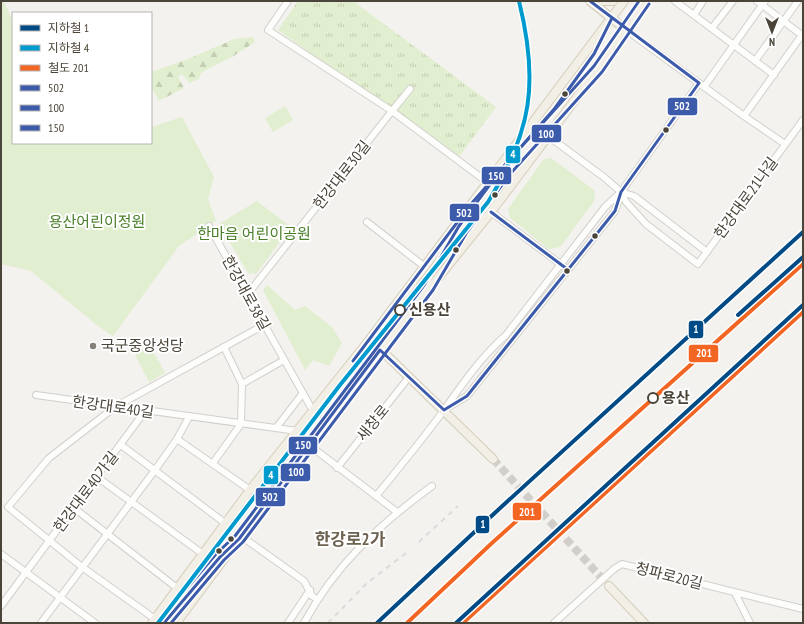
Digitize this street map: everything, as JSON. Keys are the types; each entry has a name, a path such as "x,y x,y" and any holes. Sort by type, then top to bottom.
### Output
{"main road":[{"path":"590,1 625,29"},
{"path":"603,1 613,1"},
{"path":"154,621 250,490 370,339 624,1"},
{"path":"176,623 380,350 491,212 598,70 645,1"},
{"path":"370,339 493,459"},
{"path":"609,586 644,623"}],"street":[{"path":"288,1 268,30 392,111 487,182"},
{"path":"675,1 734,44 774,76"},
{"path":"694,15 703,1"},
{"path":"712,28 732,1"},
{"path":"755,61 798,1"},
{"path":"376,496 444,410 460,386 488,351 506,335 606,205 621,192 734,44 761,2 803,35 744,116"},
{"path":"625,29 785,144"},
{"name":"한강대로30길","path":"247,295 410,89"},
{"name":"한강대로21나길","path":"621,192 626,202 646,224 698,264 803,120"},
{"path":"548,136 605,178 621,192"},
{"path":"444,410 467,396 511,343 567,269 615,211 621,192"},
{"name":"한강대로21나길","path":"621,192 634,196 707,252"},
{"path":"491,212 567,269"},
{"path":"367,222 424,267"},
{"name":"한강대로38길","path":"209,226 322,427"},
{"path":"154,621 82,567 8,507 49,458 115,407 264,325"},
{"path":"213,463 241,424 242,384 224,347"},
{"path":"242,384 284,360"},
{"name":"새창로","path":"337,468 409,377"},
{"path":"276,428 302,393"},
{"name":"한강대로40길","path":"36,395 297,431"},
{"name":"한강대로40가길","path":"1,606 145,411"},
{"path":"41,623 155,470 177,439 189,417"},
{"path":"177,439 250,490"},
{"path":"121,445 226,523"},
{"path":"309,445 337,468 397,512"},
{"path":"97,477 203,554"},
{"path":"304,623 317,599 359,546 397,512 432,486"},
{"path":"74,508 178,588"},
{"path":"241,536 304,581 312,596 317,599"},
{"path":"1,554 93,622"},
{"name":"청파로20길","path":"554,623 614,569 622,564 735,593 803,608"},
{"path":"288,623 310,590"},
{"path":"735,593 750,623"}],"green space":[{"name":"용산어린이정원","path":"1,1 4,1 12,20 12,144 152,144 152,127 182,117 214,177 208,199 216,221 179,246 113,336 98,326 31,271 1,264"},
{"path":"298,1 353,1 496,107 458,158 278,30"},
{"path":"253,37 255,42 232,57 201,73 199,79 189,83 182,74 178,77 184,88 159,101 152,90 152,72 188,59 234,39"},
{"path":"285,106 293,120 273,132 265,118"},
{"path":"551,158 594,190 595,200 560,247 549,249 510,218 508,209 544,159"},
{"name":"한마음 어린이공원","path":"257,201 291,227 256,274 248,273 219,224"},
{"path":"267,285 295,310 305,306 332,327 342,343 329,366 313,360 305,370 263,290"},
{"path":"151,347 165,373 149,382 135,355"}],"tunnel":[{"path":"493,459 609,586"}],"railway":[{"path":"793,272 803,262"},
{"path":"405,623 551,489"},
{"path":"419,542 458,506"},
{"path":"328,623 366,584 406,553"}],"metro line":[{"name":"4","path":"158,623 340,385 488,202 503,176 514,152 528,105 530,81 529,57 519,1"},
{"name":"1","path":"377,623 498,510 803,232"},
{"name":"1","path":"738,315 803,257"},
{"name":"1","path":"456,623 803,305"}],"rail line":[{"name":"201","path":"407,623 492,543 803,264"},
{"name":"201","path":"463,623 803,312"}],"transit line":[{"name":"502","path":"164,623 220,557 239,539 380,350 444,410 467,396 615,211 621,192 699,83 590,1"},
{"name":"150","path":"160,620 216,554 235,536 425,284 459,226 503,167 594,66 639,1"},
{"name":"100","path":"171,623 224,560 243,542 433,290 467,232 511,173 602,72 649,4"},
{"name":"502","path":"353,361 471,204 555,108 594,54 612,18"},
{"name":"502","path":"491,212 567,269"}],"place":[{"name":"신용산","path":"400,310"},
{"name":"국군중앙성당","path":"93,346"},
{"name":"용산","path":"653,398"}],"district":[{"name":"한강로2가","path":"350,539"}]}
